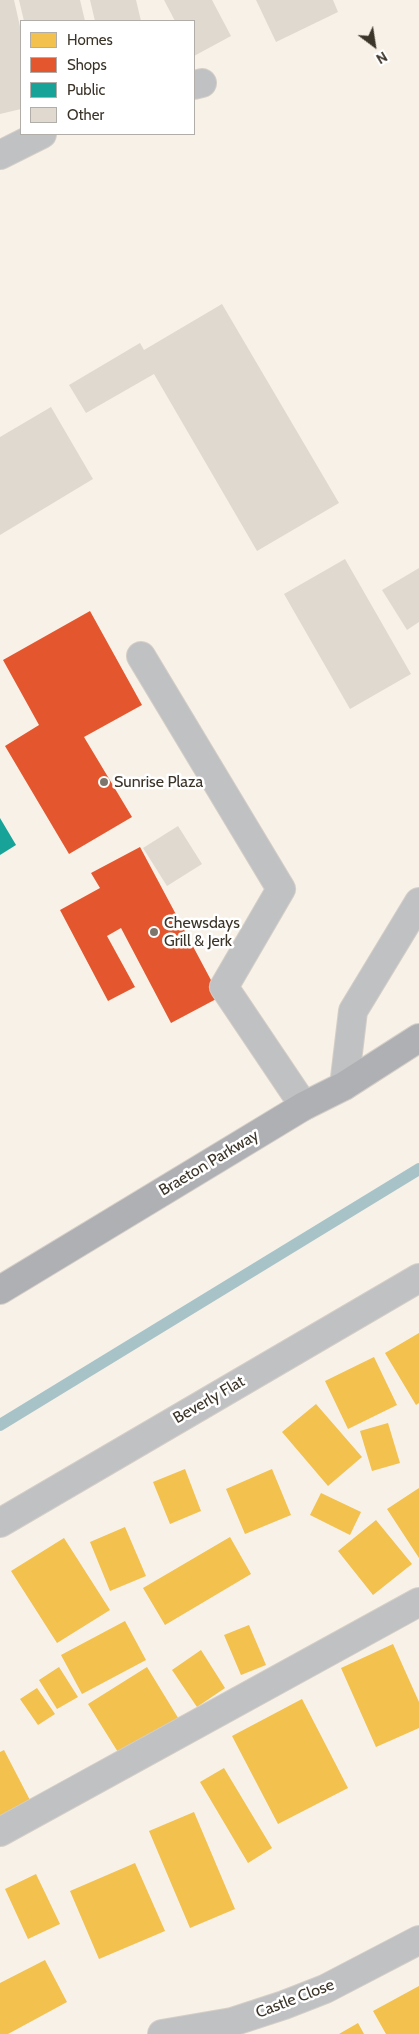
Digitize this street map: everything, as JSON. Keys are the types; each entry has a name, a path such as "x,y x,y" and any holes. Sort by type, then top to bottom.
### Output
{"main road":[{"name":"Braeton Parkway","path":"0,1290 304,1106 344,1086 419,1038"}],"street":[{"path":"0,155 40,135"},
{"path":"141,656 281,889 224,987 304,1106"},
{"path":"344,1086 353,1011 419,902"},
{"name":"Beverly Flat","path":"0,1523 419,1278"},
{"path":"0,1832 419,1602"},
{"name":"Castle Close","path":"162,2034 232,2022 284,2005 326,1989 419,1940"}],"building: Homes":[{"path":"419,1333 419,1403 416,1405 385,1353"},
{"path":"374,1357 397,1405 348,1429 325,1381"},
{"path":"316,1404 362,1457 328,1486 282,1432"},
{"path":"388,1423 400,1463 372,1471 360,1431"},
{"path":"185,1469 201,1511 170,1524 153,1482"},
{"path":"272,1469 291,1515 245,1534 226,1489"},
{"path":"419,1488 419,1558 387,1509"},
{"path":"321,1493 361,1512 350,1535 310,1515"},
{"path":"376,1520 412,1564 373,1595 338,1551"},
{"path":"125,1527 146,1576 110,1591 90,1542"},
{"path":"230,1537 251,1574 165,1625 143,1588"},
{"path":"64,1538 110,1610 57,1643 11,1571"},
{"path":"125,1621 146,1660 82,1694 61,1655"},
{"path":"249,1625 266,1665 241,1675 224,1635"},
{"path":"393,1644 419,1702 419,1728 376,1747 341,1668"},
{"path":"201,1650 225,1688 197,1707 172,1670"},
{"path":"59,1667 78,1697 57,1709 39,1680"},
{"path":"147,1667 180,1721 121,1757 88,1704"},
{"path":"37,1688 55,1714 38,1725 20,1699"},
{"path":"302,1699 348,1788 278,1824 232,1736"},
{"path":"4,1750 32,1804 0,1820 0,1752"},
{"path":"224,1768 272,1848 248,1863 200,1782"},
{"path":"194,1812 235,1909 190,1928 149,1831"},
{"path":"135,1863 165,1931 99,1959 70,1891"},
{"path":"36,1874 60,1924 28,1939 5,1889"},
{"path":"45,1960 67,2002 8,2034 0,2034 0,1983"},
{"path":"419,1986 419,2034 386,2034 373,2011"},
{"path":"358,2023 364,2034 339,2034"}],"building: Shops":[{"path":"90,611 142,705 84,737 132,817 69,854 5,746 39,725 3,660"},
{"name":"Chewsdays Grill & Jerk","path":"140,847 220,997 171,1023 121,928 107,936 135,987 108,1001 60,910 100,888 91,873"}],"building: Public":[{"path":"0,818 16,845 0,855"}],"building: Other":[{"path":"0,0 14,0 20,27 20,109 0,114"},
{"path":"19,0 80,0 85,20 24,20"},
{"path":"90,0 136,0 141,20 95,20"},
{"path":"164,0 212,0 231,36 195,55 195,20 174,20"},
{"path":"256,0 333,0 338,12 276,42"},
{"path":"222,304 339,503 257,551 154,374 86,413 69,385 140,343 144,350"},
{"path":"51,407 93,479 0,535 0,437"},
{"path":"345,559 411,674 350,709 284,594"},
{"path":"419,568 419,622 407,630 382,590"},
{"path":"178,826 202,864 167,886 143,848"}],"waterway":[{"path":"0,1425 419,1169"}],"place":[{"name":"Sunrise Plaza","path":"104,782"},
{"name":"Chewsdays Grill & Jerk","path":"154,932"}]}
